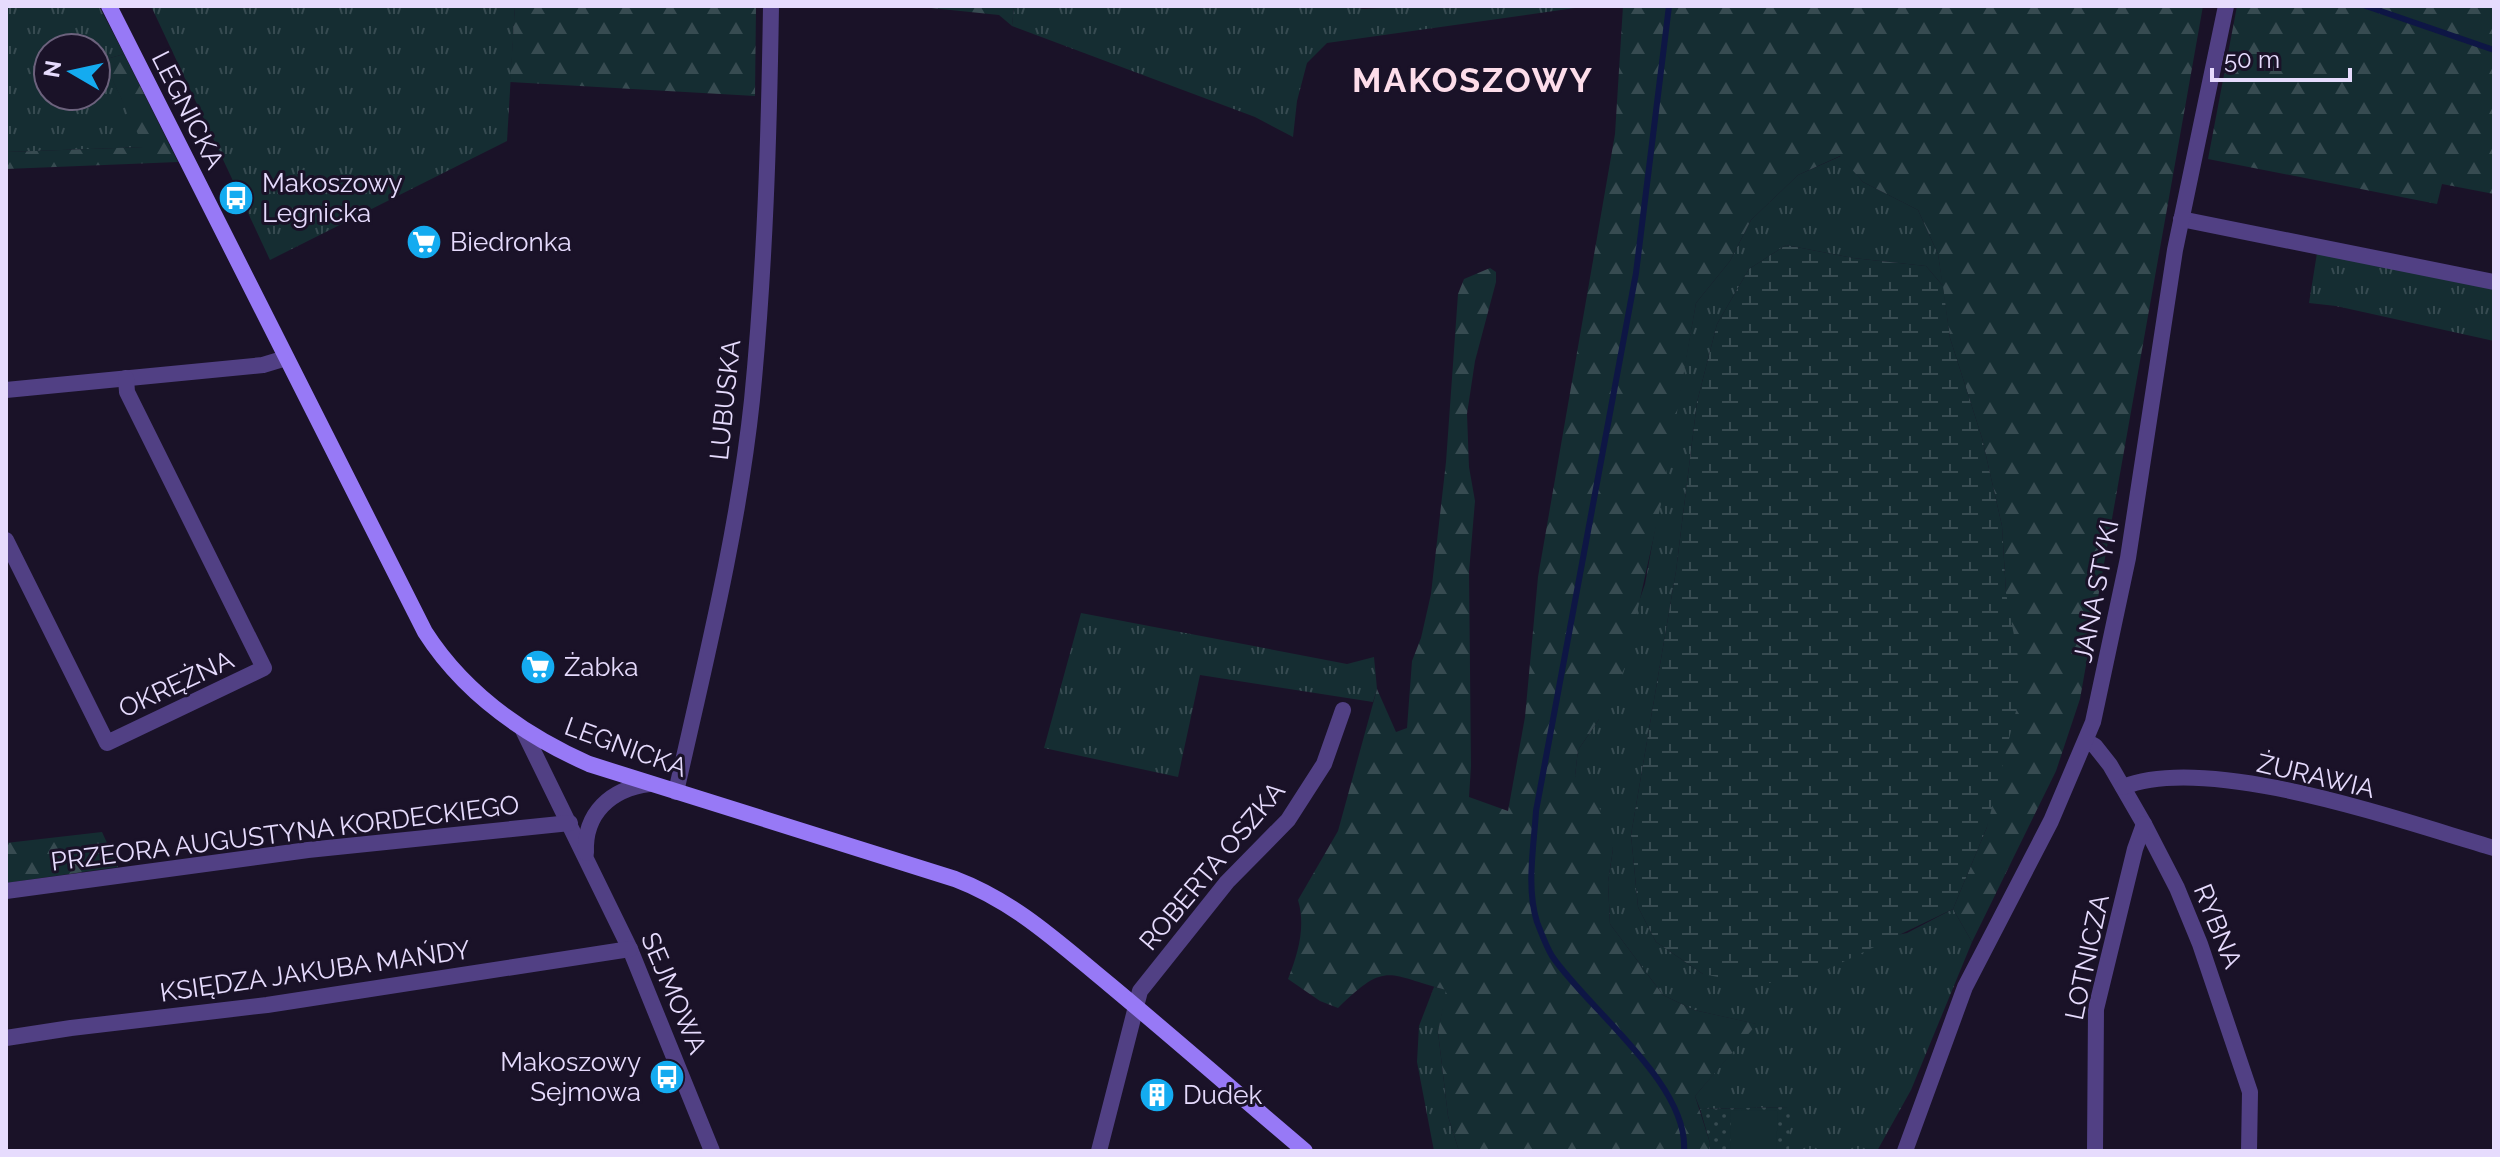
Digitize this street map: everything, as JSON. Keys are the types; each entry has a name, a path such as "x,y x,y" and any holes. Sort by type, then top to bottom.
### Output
{"main road":[{"name":"LEGNICKA","path":"109,6 425,632 458,677 523,730 589,764 980,889 1025,916 1305,1151"}],"street":[{"name":"LUBUSKA","path":"676,792 728,552 751,401 767,157 771,6"},
{"name":"JANA STYKI","path":"1905,1151 1965,987 2051,821 2086,741 2099,698 2128,558 2181,219 2226,6"},
{"path":"2181,219 2494,282"},
{"path":"6,390 263,365 286,358"},
{"name":"OKRĘŻNA","path":"6,540 107,743 264,668 127,392 126,378"},
{"name":"ROBERTA OSZKA","path":"1099,1151 1140,991 1218,894 1288,820 1324,764 1343,710"},
{"name":"SEJMOWA","path":"523,730 630,949 712,1151"},
{"name":"RYBNA","path":"2086,741 2103,755 2123,787 2192,924 2250,1092 2249,1151"},
{"name":"ŻURAWIA","path":"2123,787 2160,779 2209,779 2260,785 2494,848"},
{"path":"587,856 585,838 589,823 605,801 631,786 649,784"},
{"name":"PRZEORA AUGUSTYNA KORDECKIEGO","path":"6,891 308,850 570,823"},
{"name":"LOTNICZA","path":"2095,1151 2096,1009 2135,849 2144,824"},
{"name":"KSIĘDZA JAKUBA MAŃDY","path":"6,1038 267,1005 630,949"}],"green space":[{"path":"6,6 99,6 124,54 112,57 112,32 32,32 32,112 112,112 112,79 145,147 6,152"},
{"path":"151,6 515,6 507,141 270,260"},
{"path":"515,6 756,6 755,96 510,82"},
{"path":"912,6 1014,6 1012,26 999,15"},
{"path":"1014,6 1351,6 1363,9 1589,6 1327,43 1307,63 1297,101 1293,137 1255,117 1012,26"},
{"path":"1623,6 2203,6 2080,699 2056,771 1972,942 1953,909 1987,827 2006,593 2002,526 1982,438 1950,338 1938,254 1918,210 1863,182 1840,156 1798,175 1751,220 1730,261 1696,303 1661,504 1625,667 1598,721 1578,750 1575,776 1597,800 1613,849 1608,882 1610,924 1663,995 1694,1010 1757,1024 1695,1096 1710,1143 1709,1151 1459,1151 1448,1116 1438,1032 1446,990 1388,975 1367,983 1338,1008 1320,1001 1288,979 1300,940 1298,900 1338,831 1377,689 1396,732 1407,728 1412,661 1431,594 1446,462 1458,294 1464,279 1490,268 1496,272 1496,282 1475,361 1467,414 1469,467 1475,501 1469,572 1469,797 1508,811 1525,717 1538,577 1615,134"},
{"path":"2237,6 2494,6 2494,194 2442,184 2437,204 2208,159"},
{"path":"124,54 178,162 6,169 6,152 144,147 112,79 112,57"},
{"path":"1841,156 1863,182 1918,210 1938,254 1943,286 1926,266 1853,258 1786,245 1749,269 1717,324 1697,402 1676,571 1631,835 1638,907 1656,942 1703,974 1907,933 1953,909 1972,942 1911,1090 1877,1151 1789,1151 1789,1107 1700,1109 1695,1096 1756,1024 1694,1010 1663,995 1610,924 1608,882 1613,849 1575,776 1578,750 1598,721 1645,584 1696,303 1730,261 1751,220 1798,175"},
{"path":"1786,245 1853,258 1926,266 1943,286 1950,338 1982,438 2002,526 2006,593 2023,683 1987,827 1953,909 1820,973 1758,985 1703,974 1656,942 1638,907 1631,835 1676,571 1697,402 1717,324 1749,269"},
{"path":"2317,253 2494,289 2494,341 2336,306 2309,303"},
{"path":"1081,613 1347,664 1374,657 1377,689 1373,702 1200,675 1178,777 1044,748"},
{"path":"102,832 118,867 6,883 6,843"},
{"path":"1434,987 1447,990 1438,1032 1448,1116 1459,1151 1434,1151 1417,1062 1419,1026"},
{"path":"1790,1107 1789,1151 1709,1151 1710,1143 1700,1109"},
{"path":"1731,1110 1778,1111 1776,1151 1730,1151"}],"waterway":[{"path":"1669,6 1636,273 1536,811 1531,881 1537,922 1552,956 1654,1074 1681,1126 1684,1151"},
{"path":"2366,6 2494,50"}],"place":[{"name":"Makoszowy Legnicka","path":"236,198"},
{"name":"Biedronka","path":"424,242"},
{"name":"Żabka","path":"538,667"},
{"name":"Makoszowy Sejmowa","path":"667,1077"},
{"name":"Dudek","path":"1157,1095"}],"district":[{"name":"MAKOSZOWY","path":"1473,80"}]}
